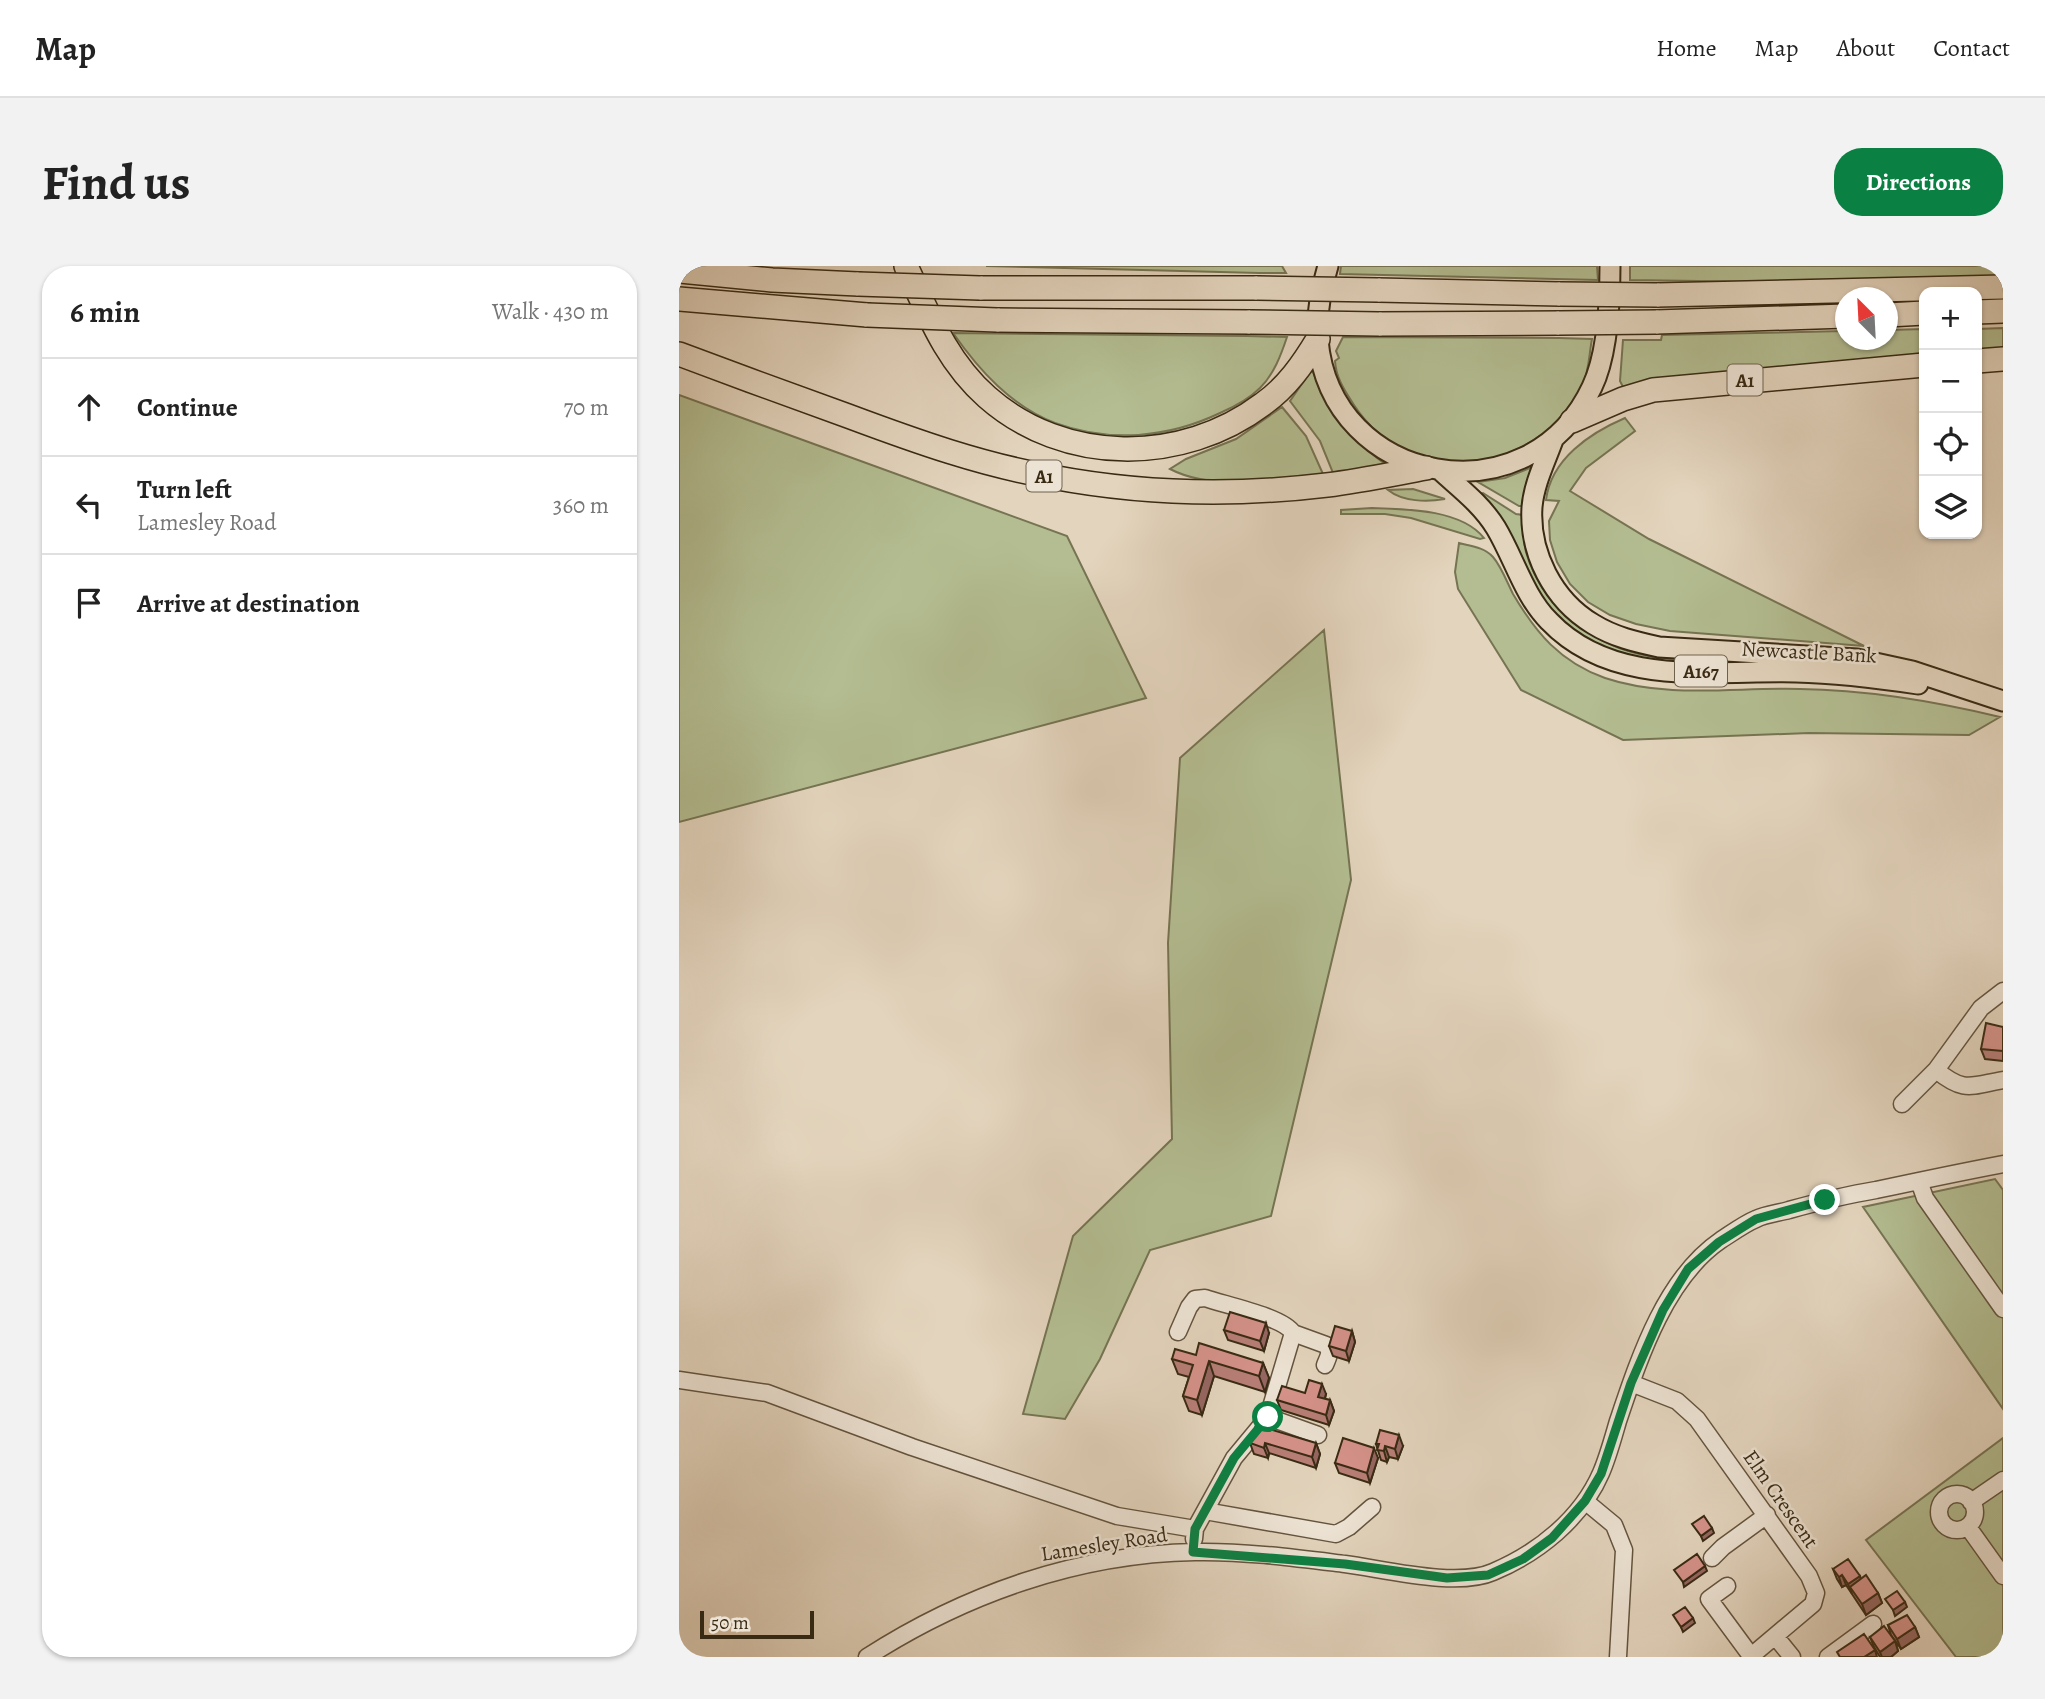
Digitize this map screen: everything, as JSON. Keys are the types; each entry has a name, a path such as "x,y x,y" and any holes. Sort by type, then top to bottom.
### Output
{"highway":[{"name":"A1","path":"906,266 938,336 968,379 1008,413 1031,426 1080,444 1119,449 1159,448 1233,424 1270,398 1300,368 1318,339"},
{"path":"679,271 772,280 980,288 1257,288 1657,295 2003,287"},
{"path":"679,299 867,315 997,320 1379,324 1656,322 1835,316"},
{"path":"1982,312 2003,311"},
{"path":"1898,314 1919,313"},
{"name":"A1","path":"679,354 951,452 1001,467 1066,480 1153,490 1221,492 1327,485 1434,470"},
{"path":"1982,361 2003,359"},
{"name":"A1","path":"1572,421 1637,394 1675,387 1919,365"}],"main road":[{"name":"A167","path":"1323,271 1318,339 1334,393 1355,424 1383,447 1434,470 1493,468 1524,458 1553,440 1572,421 1593,385 1600,365 1608,307 1610,266"},
{"name":"Newcastle Bank","path":"1553,440 1534,498 1534,545 1540,562 1565,600 1594,625 1631,641 1659,647 1836,657 1877,663 2003,701"},
{"name":"Newcastle Bank","path":"1434,470 1488,515 1547,619 1563,635 1597,655 1625,665 1658,670 1835,674 1971,690"}],"street":[{"path":"1902,1104 1936,1070 1981,1008 2003,991"},
{"path":"1936,1070 1957,1086 2003,1080"},
{"name":"Lamesley Road","path":"867,1657 899,1636 979,1597 1045,1573 1139,1556 1193,1552 1345,1564 1447,1578 1488,1575 1523,1559 1552,1538 1585,1501 1601,1474 1631,1383 1672,1294 1688,1269 1719,1242 1756,1219 1825,1200 2003,1164"},
{"path":"1919,1181 1926,1198 2003,1309"},
{"path":"1178,1332 1195,1299 1205,1298 1274,1320 1291,1329 1293,1333 1326,1345 1329,1354 1325,1365"},
{"path":"1193,1552 1195,1529 1234,1458 1268,1417 1293,1333"},
{"path":"679,1380 767,1394 912,1447 1117,1516 1195,1529"},
{"name":"Elm Crescent","path":"1631,1383 1677,1401 1697,1419 1809,1576 1816,1592 1813,1604 1751,1657"},
{"path":"1268,1417 1318,1435"},
{"path":"1971,1502 2003,1480"},
{"path":"1954,1495 1965,1497 1971,1502 1975,1516 1968,1527 1955,1530 1944,1524 1940,1513 1944,1501 1954,1495"},
{"path":"1585,1501 1614,1525 1624,1550 1618,1657"},
{"path":"1205,1511 1336,1534 1349,1527 1372,1507"},
{"path":"1712,1558 1767,1515"},
{"path":"1968,1527 2003,1576"},
{"path":"1727,1586 1709,1599 1751,1657"},
{"path":"1829,1657 1873,1623"},
{"path":"1775,1636 1791,1657"}],"green space":[{"path":"986,266 1282,266 1286,273 1259,273"},
{"path":"1341,266 1597,266 1598,280 1340,274"},
{"path":"1630,266 2003,266 2003,277 1766,282 1630,280"},
{"path":"2003,328 2003,349 1982,351 1982,329"},
{"path":"1919,329 1919,356 1623,387 1620,381 1623,340 1661,340 1662,335 1835,331 1835,350 1898,350 1898,330"},
{"path":"953,333 1287,337 1280,357 1265,383 1241,402 1180,428 1138,435 1117,435 1055,423 1024,407 997,386"},
{"path":"1343,337 1592,339 1582,386 1561,416 1535,439 1505,455 1472,462 1439,461 1407,451 1378,433 1354,405 1339,379 1335,361 1339,358 1336,351"},
{"path":"1311,371 1326,402 1341,424 1385,464 1383,466 1333,473 1320,441 1290,401"},
{"path":"679,395 1067,536 1146,698 679,822"},
{"path":"1282,407 1306,436 1323,474 1265,481 1225,482 1187,476 1170,469 1186,459 1236,439"},
{"path":"1625,418 1635,431 1586,468 1570,491 1649,539 1864,646 1670,631 1610,615 1588,602 1570,584 1557,562 1550,540 1549,521 1559,501 1546,500 1549,485 1574,449 1599,431"},
{"path":"1535,466 1524,506 1519,506 1478,482 1505,478"},
{"path":"1413,489 1445,499 1415,500 1388,490"},
{"path":"1483,493 1516,514 1523,515 1525,548 1535,574 1546,593 1578,626 1598,638 1640,654 1670,659 1717,661 1716,664 1652,661 1617,654 1588,643 1553,615 1479,494"},
{"path":"1341,510 1416,510 1447,516 1474,528 1484,538 1411,518 1385,514 1341,514"},
{"path":"1459,543 1477,547 1493,557 1522,608 1551,645 1575,664 1605,678 1677,690 1800,689 1876,694 1926,701 2000,717 1969,735 1809,733 1623,740 1521,690 1458,589 1455,572"},
{"path":"1324,630 1351,880 1271,1216 1150,1250 1100,1359 1065,1419 1023,1414 1073,1236 1172,1139 1168,943 1180,758"},
{"path":"1995,1179 2003,1190 2003,1409 1863,1207"},
{"path":"2003,1438 2003,1657 1956,1657 1866,1540"}],"building":[{"path":"1986,1023 2003,1027 2003,1051 1981,1049"},
{"path":"1230,1312 1266,1323 1260,1341 1224,1330"},
{"path":"1335,1326 1352,1331 1346,1351 1329,1346"},
{"path":"1199,1343 1263,1363 1259,1376 1209,1361 1197,1400 1183,1396 1193,1365 1172,1359 1175,1349 1196,1355"},
{"path":"1309,1380 1322,1384 1318,1397 1330,1400 1326,1415 1277,1400 1282,1386 1305,1393"},
{"path":"1256,1425 1316,1443 1312,1457 1265,1443 1264,1448 1250,1443"},
{"path":"1380,1430 1399,1435 1395,1449 1385,1446 1384,1451 1377,1450"},
{"path":"1343,1438 1374,1448 1367,1473 1335,1463"},
{"path":"1704,1516 1712,1528 1701,1536 1692,1524"},
{"path":"1697,1554 1705,1566 1683,1582 1674,1570"},
{"path":"1848,1559 1860,1576 1848,1584 1842,1575 1839,1577 1833,1569"},
{"path":"1866,1575 1878,1593 1862,1604 1850,1587"},
{"path":"1897,1591 1905,1602 1893,1610 1885,1599"},
{"path":"1685,1607 1693,1618 1681,1627 1673,1615"},
{"path":"1907,1615 1915,1627 1897,1639 1888,1625"},
{"path":"1884,1626 1895,1641 1880,1652 1870,1637"},
{"path":"1864,1634 1875,1650 1864,1657 1840,1657 1837,1652"}],"route":[{"path":"1268,1417 1234,1458 1195,1529 1193,1552 1345,1564 1421,1576 1447,1578 1488,1575 1523,1559 1552,1538 1585,1501 1601,1474 1631,1383 1663,1310 1688,1269 1719,1242 1756,1219 1825,1200"}]}
